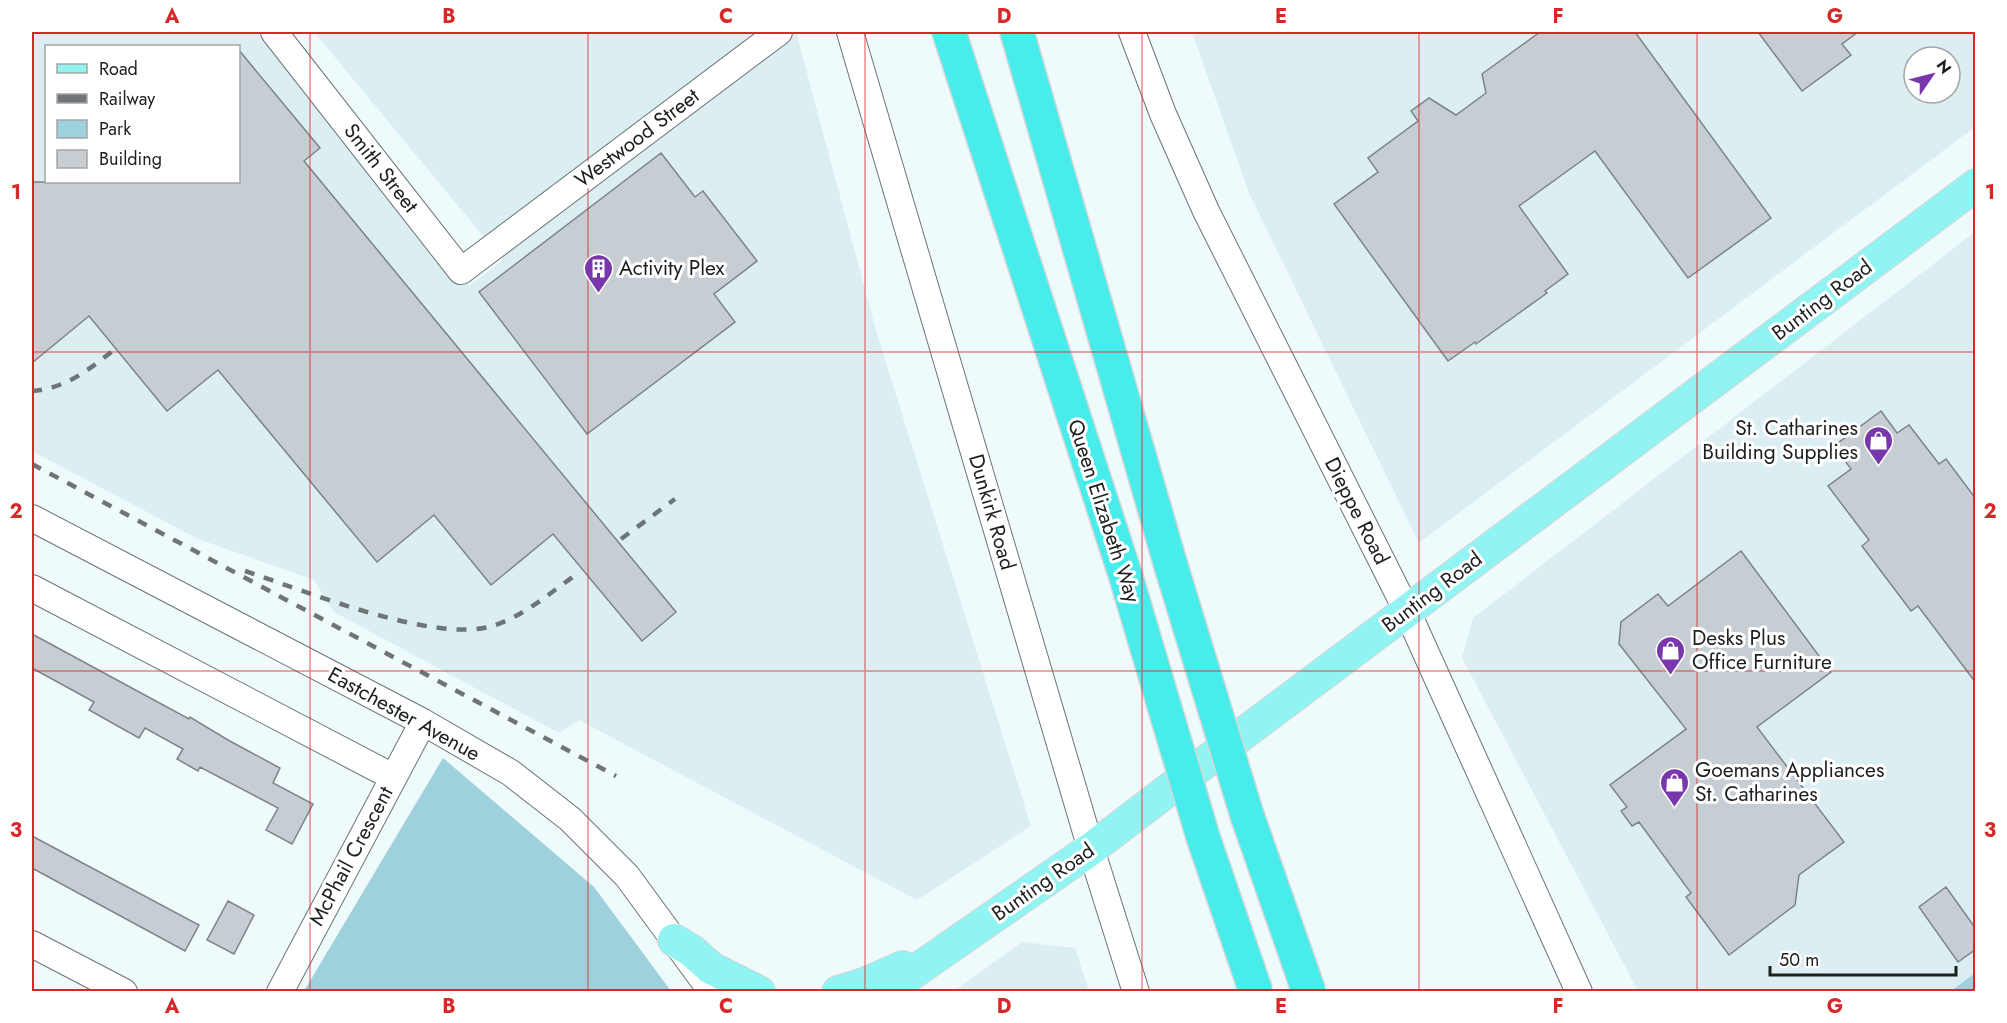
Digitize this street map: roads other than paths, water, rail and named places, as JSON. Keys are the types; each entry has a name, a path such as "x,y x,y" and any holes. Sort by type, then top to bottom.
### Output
{"highway":[{"name":"Queen Elizabeth Way","path":"949,32 1126,577 1203,837 1256,992"},
{"path":"1017,32 1171,566 1247,815 1308,992"}],"main road":[{"name":"Bunting Road","path":"885,992 1091,849 1976,185"},
{"path":"674,940 692,951 711,968 759,992"},
{"path":"838,992 864,984 946,950"}],"street":[{"name":"Smith Street","path":"274,32 461,271 495,245"},
{"name":"Westwood Street","path":"495,245 779,32"},
{"name":"Dunkirk Road","path":"850,32 1091,849 1136,992"},
{"name":"Dieppe Road","path":"1132,32 1169,129 1206,211 1407,611 1580,992"},
{"name":"Eastchester Avenue","path":"32,518 423,722 511,773 570,819 627,876 712,992"},
{"path":"32,588 393,777"},
{"name":"McPhail Crescent","path":"280,992 423,722"},
{"path":"32,944 124,992"}],"railway":[{"path":"32,391 55,386 77,377 115,349"},
{"path":"32,464 616,776"},
{"path":"621,539 675,499"},
{"path":"245,571 404,622 467,630 492,626 515,617 577,574"}],"place":[{"name":"Activity Plex","path":"598,294"},
{"name":"St. Catharines Building Supplies","path":"1879,466"},
{"name":"Desks Plus Office Furniture","path":"1671,676"},
{"name":"Goemans Appliances St. Catharines","path":"1674,808"}]}
